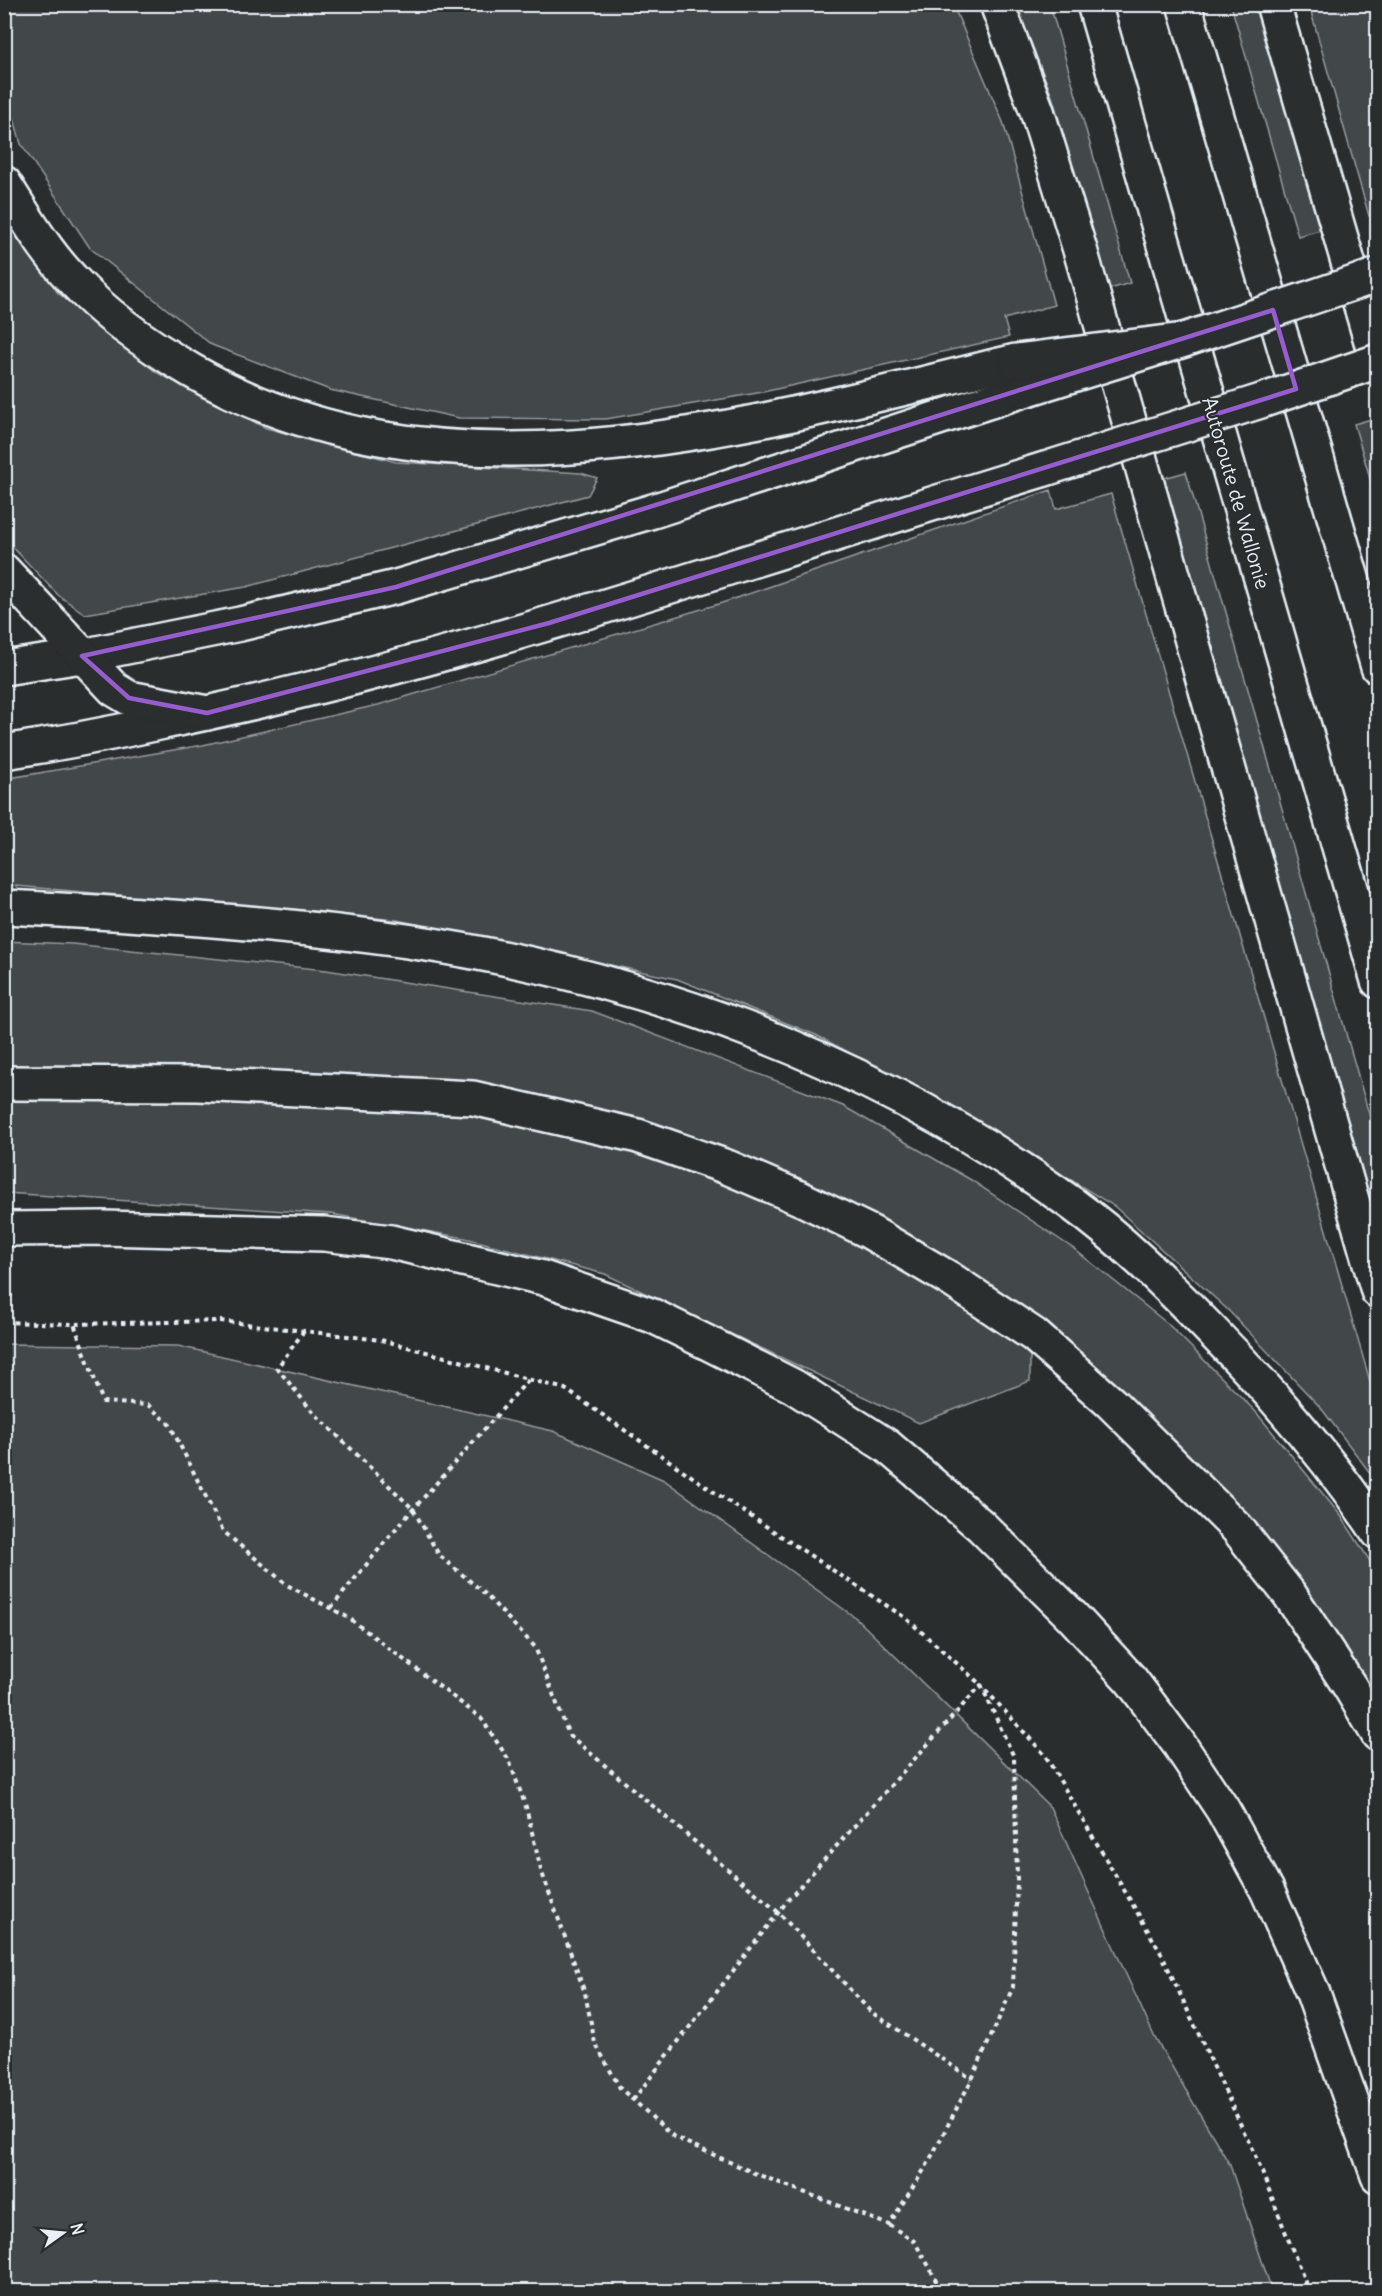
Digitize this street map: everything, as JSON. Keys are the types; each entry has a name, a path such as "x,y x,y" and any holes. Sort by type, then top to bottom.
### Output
{"main road":[{"path":"997,4 1037,111 1081,253 1377,1291"},
{"name":"Autoroute de Wallonie","path":"1094,4 1377,981"},
{"path":"1184,4 1377,667"},
{"path":"4,752 50,746 327,685 538,626 1045,470 1377,363 1273,4"},
{"path":"4,183 34,230 72,279 116,319 165,355 214,384 266,407 366,435 442,447 516,450 587,447 659,439 1020,375 1184,340 1377,275"},
{"path":"4,668 82,656 240,624 396,587 653,511 1020,375"},
{"path":"4,571 114,689 129,698 207,713"},
{"path":"4,907 160,916 308,929 411,942 512,961 606,983 699,1011 756,1031 826,1060 956,1127 1016,1164 1075,1205 1130,1251 1229,1349 1290,1415 1350,1491 1377,1532"},
{"path":"4,1083 198,1084 473,1098 638,1136 727,1167 802,1199 870,1232 950,1279 1034,1335 1111,1403 1187,1477 1243,1536 1290,1594 1350,1687 1377,1734"},
{"path":"4,1229 103,1228 324,1234 391,1242 532,1275 662,1320 793,1386 887,1446 981,1526 1072,1616 1131,1680 1179,1744 1223,1810 1267,1890 1313,1993 1377,2176"}],"path":[{"path":"4,1322 74,1324 221,1321 381,1340 565,1389 723,1498 907,1619 981,1685 1045,1755 1161,1953 1258,2162 1309,2292"},
{"path":"74,1324 103,1402 148,1405 170,1425 223,1531 287,1585 349,1617 481,1718 509,1760 526,1807 541,1870 585,1993 595,2043 620,2088 674,2137 765,2177 889,2225 914,2241 941,2292"},
{"path":"304,1331 277,1368 312,1411 413,1509 439,1555 483,1592 535,1647 569,1735 778,1912 871,2012 972,2079"},
{"path":"331,1608 413,1509 529,1379"},
{"path":"633,2100 778,1912 981,1685"},
{"path":"889,2225 927,2165 972,2079 1013,1988 1017,1879 1014,1757 981,1685"}],"highlighted area":[{"path":"1273,310 1296,389 549,623 207,713 129,698 82,656 396,587"}],"shaded area":[{"path":"5,4 953,5 1003,122 1054,305 1004,319 1009,337 763,392 606,419 459,418 330,390 212,345 90,248 21,144 5,86"},
{"path":"1016,5 1050,5 1130,283 1110,289 1052,96"},
{"path":"1231,5 1255,5 1320,230 1298,236"},
{"path":"1309,5 1377,5 1378,212 1369,216"},
{"path":"5,206 57,292 156,372 266,428 396,462 581,473 597,478 588,495 246,587 85,614 58,595 5,539"},
{"path":"1375,418 1378,426 1377,502 1354,424"},
{"path":"1186,472 1377,1142 1377,1224 1164,478"},
{"path":"1051,490 1056,509 1111,494 1377,1405 1377,1482 1321,1408 1228,1310 1114,1206 944,1103 816,1035 677,979 397,920 5,885 4,779 203,745 378,705 722,603"},
{"path":"4,941 72,944 326,970 592,1011 843,1106 971,1180 1074,1249 1168,1324 1255,1411 1341,1516 1377,1572 1377,1719 1350,1668 1267,1550 1187,1460 1064,1346 963,1271 870,1219 773,1177 770,1191 882,1246 1030,1346 1030,1381 919,1423 605,1274 465,1238 331,1214 5,1193"},
{"path":"5,1344 178,1346 553,1431 664,1480 856,1618 1050,1807 1155,2038 1230,2165 1272,2291 5,2291"}]}
